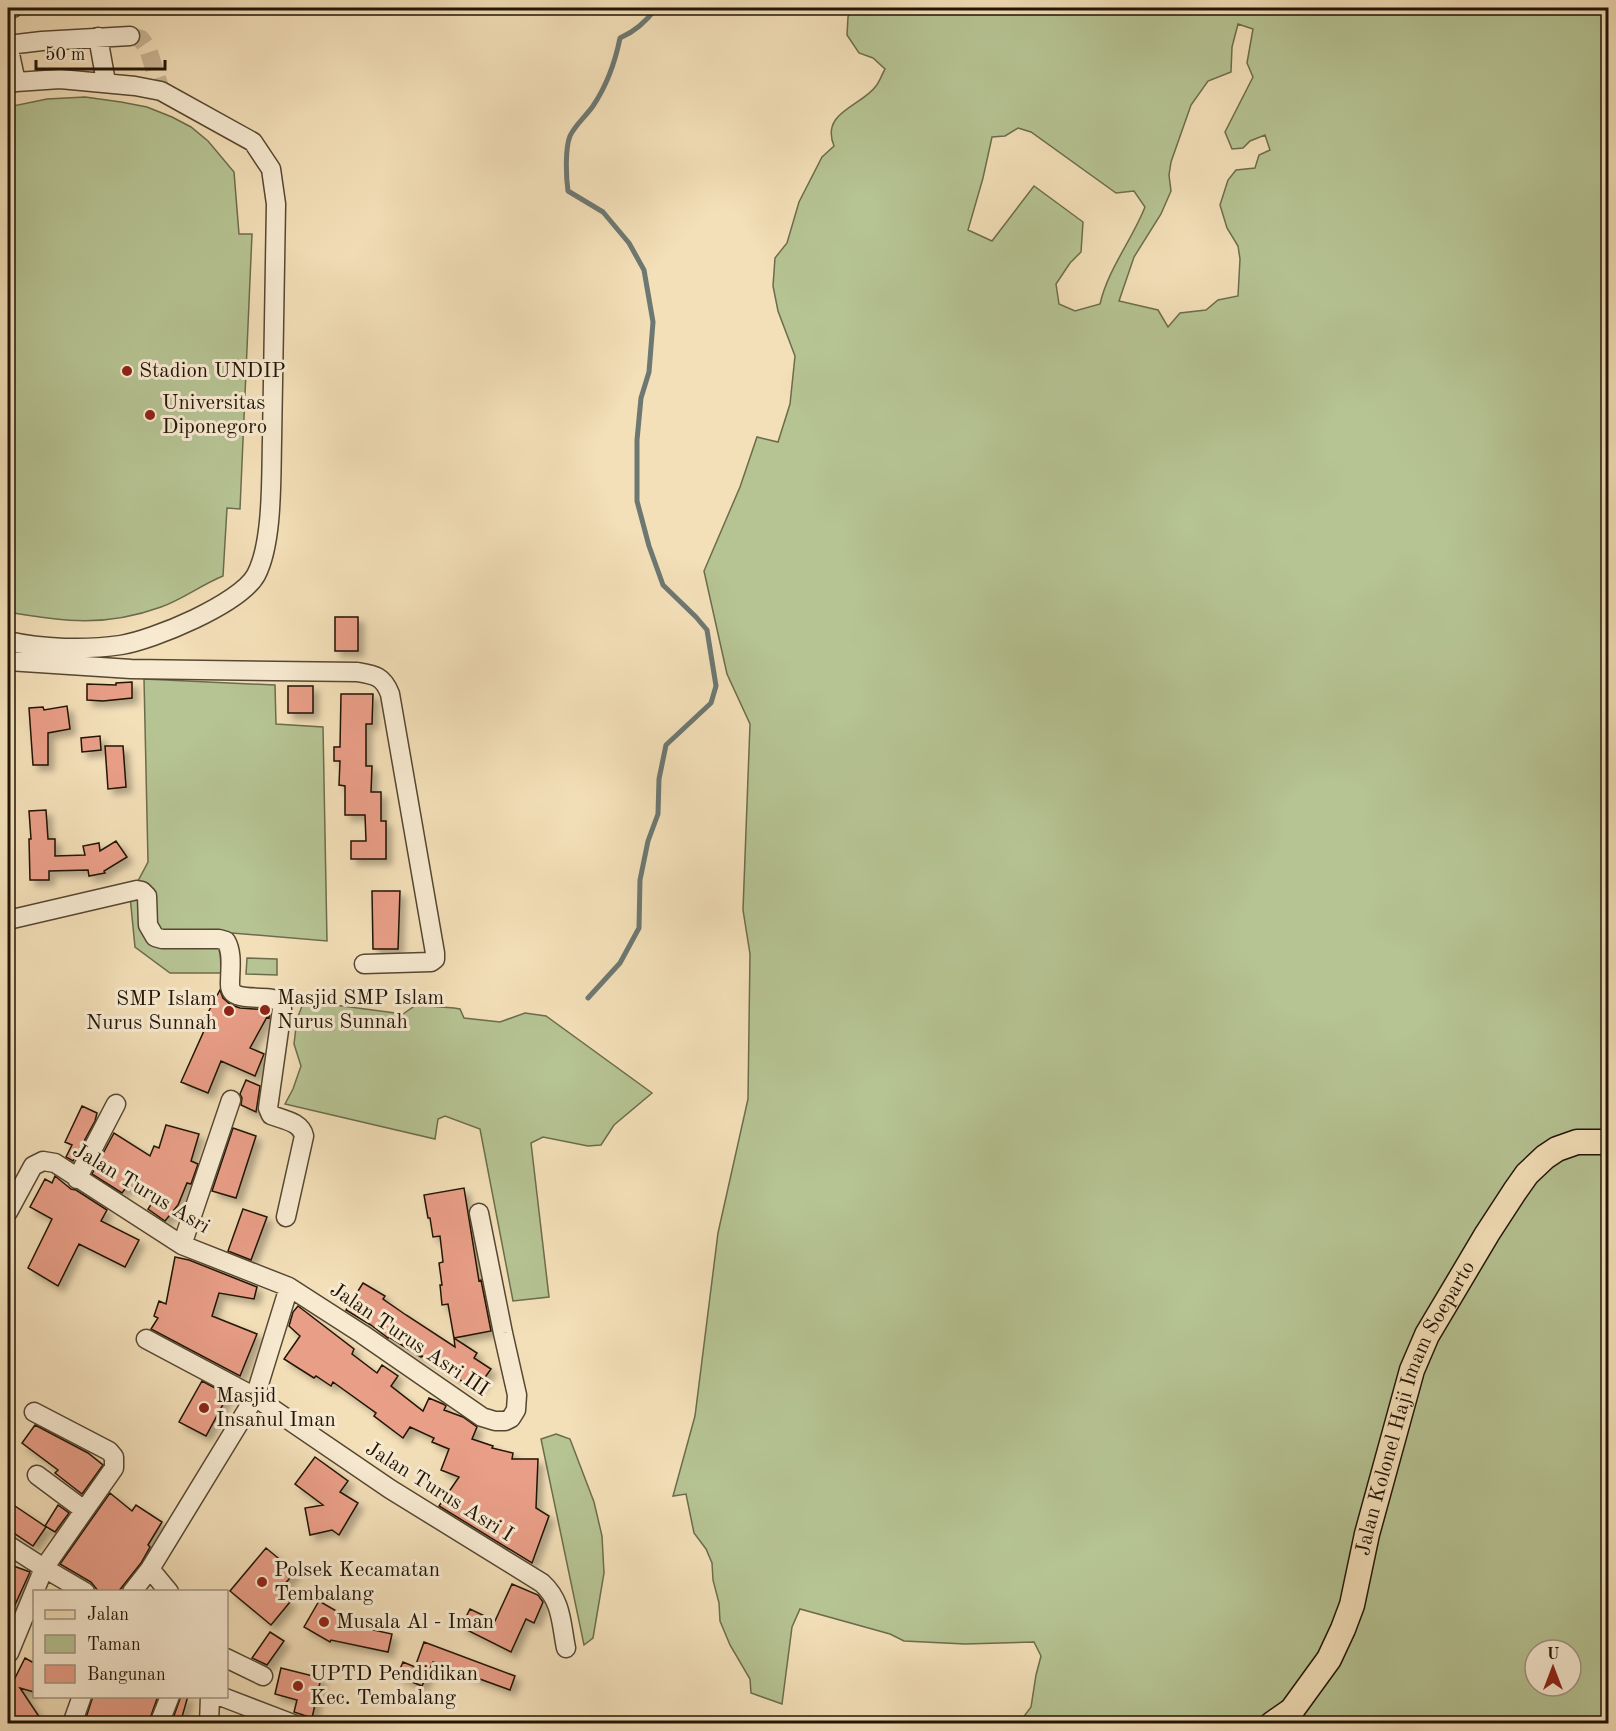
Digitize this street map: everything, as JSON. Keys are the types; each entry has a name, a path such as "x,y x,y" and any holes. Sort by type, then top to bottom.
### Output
{"main road":[{"name":"Jalan Kolonel Haji Imam Soeparto","path":"1272,1724 1292,1710 1329,1659 1343,1629 1352,1605 1367,1534 1412,1370 1427,1335 1487,1234 1527,1174 1557,1149 1577,1142 1608,1142"}],"street":[{"path":"8,9 13,8"},
{"path":"8,640 45,647 122,645 178,627 220,606 244,589 255,577 266,545 270,494 276,262 276,204 271,169 253,141 161,91 106,82 60,79 12,83 8,45 130,36"},
{"path":"98,37 106,82"},
{"path":"8,661 131,669 357,672 372,675 386,683 390,694 435,958 431,962 364,964"},
{"path":"8,920 137,890 147,896 148,925 155,937 226,941 230,948 230,989 234,995 274,998 280,1002 282,1009 268,1108 272,1115 297,1125 302,1129 304,1136 286,1217"},
{"path":"182,1245 231,1100"},
{"path":"77,1179 116,1104"},
{"name":"Jalan Turus Asri","path":"8,1212 33,1166 43,1161 55,1163 182,1245 289,1287"},
{"name":"Jalan Turus Asri III","path":"289,1287 483,1417 505,1421 511,1418 516,1410 517,1395 479,1213"},
{"path":"134,1590 150,1569 255,1397 289,1287"},
{"name":"Jalan Turus Asri I","path":"146,1339 255,1397 390,1489 542,1583 557,1602 566,1648"},
{"path":"34,1412 109,1451 114,1457 114,1468 44,1568 35,1590"},
{"path":"37,1474 84,1510"},
{"path":"8,1545 82,1590"},
{"path":"150,1569 167,1590"},
{"path":"9,1653 33,1595"},
{"path":"228,1659 263,1676"},
{"path":"72,1724 81,1698"},
{"path":"159,1724 169,1698"},
{"path":"209,1724 210,1698"},
{"path":"225,1698 293,1724"}],"green space":[{"path":"851,8 1608,8 1608,1723 1019,1723 1031,1707 1041,1656 1034,1642 965,1644 904,1641 890,1634 800,1609 792,1627 782,1704 751,1693 750,1679 730,1645 720,1621 712,1563 706,1549 694,1533 686,1494 673,1496 695,1416 718,1233 748,1099 750,954 743,910 750,724 727,674 704,571 740,487 757,437 778,442 790,404 795,356 778,311 773,286 775,258 787,243 799,202 822,157 834,146 831,134 837,117 870,93 885,69 873,58 859,53 847,35","holes":["1238,24 1253,29 1247,63 1253,77 1225,132 1232,149 1243,148 1250,141 1265,135 1270,150 1259,155 1255,168 1236,170 1228,180 1220,205 1227,228 1238,246 1240,259 1238,296 1218,300 1206,310 1180,313 1168,327 1158,310 1119,301 1134,257 1161,214 1171,191 1169,175 1171,162 1191,105 1208,81 1231,72 1232,47","1018,128 1031,132 1116,193 1134,191 1145,207 1114,267 1100,304 1075,311 1059,304 1056,284 1070,263 1081,252 1083,222 1034,186 992,241 968,230 992,137 1005,136"]},
{"name":"Stadion UNDIP","path":"85,97 147,107 191,127 208,141 234,172 239,234 252,234 240,509 227,508 223,576 161,607 122,618 85,621 8,612 8,107 47,99"},
{"path":"144,679 275,685 276,724 323,727 327,941 232,933 229,973 170,973 135,947 130,896 148,862"},
{"path":"247,958 277,959 277,975 246,974"},
{"path":"304,1001 403,1014 416,1005 454,1008 460,1009 464,1018 500,1022 525,1013 546,1016 652,1093 614,1125 601,1145 588,1146 543,1137 531,1143 549,1297 513,1301 480,1129 445,1116 438,1119 435,1139 285,1104 301,1066 294,1044 297,1019"},
{"path":"556,1434 570,1439 594,1502 602,1536 604,1573 593,1638 584,1645 541,1439"}],"building":[{"path":"335,617 358,617 358,651 335,651"},
{"path":"132,682 132,698 87,700 87,684 116,685 116,683"},
{"path":"288,686 313,686 313,713 288,713"},
{"path":"341,694 373,694 372,724 366,724 366,766 372,766 371,792 381,792 381,821 386,821 386,859 351,859 351,841 366,841 365,815 345,815 345,786 339,785 340,761 334,761 334,747 340,747"},
{"path":"67,706 70,729 48,733 48,765 33,765 29,708 43,707 44,710"},
{"path":"100,736 101,750 82,752 81,738"},
{"path":"105,746 123,746 126,787 108,789"},
{"path":"46,810 48,839 55,839 55,856 85,855 83,846 99,843 100,851 116,841 127,857 104,871 105,873 89,876 88,870 49,871 49,880 30,880 29,811"},
{"path":"372,891 400,891 398,949 373,949"},
{"path":"220,990 223,998 231,1005 240,1008 270,1010 269,1018 267,1017 250,1048 264,1054 255,1076 221,1061 208,1093 181,1082 207,1024 203,1022"},
{"path":"246,1080 260,1086 256,1112 241,1105 240,1094"},
{"path":"82,1106 97,1113 73,1161 66,1157 72,1145 65,1142"},
{"path":"166,1125 199,1134 191,1161 198,1164 191,1184 187,1183 178,1205 165,1221 148,1209 156,1197 128,1185 122,1193 92,1174 114,1133 150,1156 154,1146 159,1148"},
{"path":"233,1128 256,1136 236,1198 212,1191"},
{"path":"55,1176 71,1189 107,1210 101,1221 139,1240 125,1267 79,1244 58,1286 28,1268 52,1219 30,1207 45,1179 52,1183"},
{"path":"464,1188 479,1281 481,1280 491,1331 454,1338 448,1304 442,1305 439,1263 443,1262 440,1236 433,1237 424,1195"},
{"path":"243,1209 267,1217 251,1260 228,1251"},
{"path":"175,1257 189,1260 257,1287 254,1299 219,1293 212,1316 257,1334 240,1376 151,1329 158,1318 154,1316 159,1301 166,1304"},
{"path":"363,1283 385,1296 383,1299 455,1347 454,1338 477,1353 474,1358 491,1369 476,1390 422,1356 388,1338 346,1310"},
{"path":"298,1306 354,1349 352,1354 377,1373 382,1365 398,1376 391,1386 423,1411 429,1398 446,1406 444,1410 463,1417 477,1427 472,1439 493,1446 492,1448 513,1453 512,1459 538,1459 536,1508 549,1516 532,1563 439,1506 459,1477 441,1470 449,1449 432,1442 434,1438 410,1427 403,1438 374,1416 376,1413 333,1382 331,1386 284,1359 300,1336 289,1326 293,1312"},
{"name":"Masjid Insanul Iman","path":"202,1381 228,1395 206,1436 179,1422"},
{"path":"35,1425 88,1453 103,1465 82,1494 55,1473 58,1470 22,1443"},
{"path":"315,1457 348,1481 340,1492 358,1503 339,1535 332,1530 310,1535 305,1508 323,1505 295,1484"},
{"path":"110,1493 132,1511 136,1505 162,1522 148,1545 150,1547 141,1563 120,1590 97,1590 91,1582 60,1564"},
{"path":"58,1505 69,1513 55,1532 45,1526"},
{"path":"15,1506 46,1527 33,1546 8,1529 8,1516"},
{"name":"Polsek Kecamatan Tembalang","path":"266,1548 295,1572 278,1592 290,1602 271,1625 230,1591"},
{"path":"8,1564 30,1572 8,1620"},
{"path":"512,1584 538,1595 543,1602 534,1623 526,1619 511,1652 461,1627 470,1609 495,1621"},
{"path":"319,1601 345,1616 341,1623 392,1634 388,1652 331,1640 330,1642 304,1627"},
{"path":"270,1632 284,1641 267,1665 252,1658"},
{"path":"424,1642 515,1676 510,1690 433,1662 422,1686 397,1676 403,1662 415,1667"},
{"path":"25,1658 33,1662 33,1692 20,1688 44,1724 8,1724 8,1674 13,1682"},
{"name":"UPTD Pendidikan Kec. Tembalang","path":"281,1668 321,1678 312,1718 294,1712 297,1700 275,1694"},
{"path":"92,1698 157,1698 148,1724 84,1724"},
{"path":"180,1698 187,1698 180,1724 171,1724"}],"waterway":[{"path":"588,998 620,963 639,928 640,880 648,841 658,814 659,779 666,745 711,703 716,686 707,630 663,585 649,546 637,501 637,440 641,398 649,372 653,322 644,270 629,243 603,212 568,191 567,185 566,171 570,136 602,90 613,65 620,38 640,26 656,8"}],"tunnel":[{"path":"130,36 141,39 148,49 161,91"}],"place":[{"name":"Stadion UNDIP","path":"127,371"},
{"name":"Universitas Diponegoro","path":"150,415"},
{"name":"Masjid SMP Islam Nurus Sunnah","path":"265,1010"},
{"name":"SMP Islam Nurus Sunnah","path":"229,1011"},
{"name":"Masjid Insanul Iman","path":"204,1408"},
{"name":"Polsek Kecamatan Tembalang","path":"262,1582"},
{"name":"Musala Al - Iman","path":"324,1622"},
{"name":"UPTD Pendidikan Kec. Tembalang","path":"298,1686"}]}
